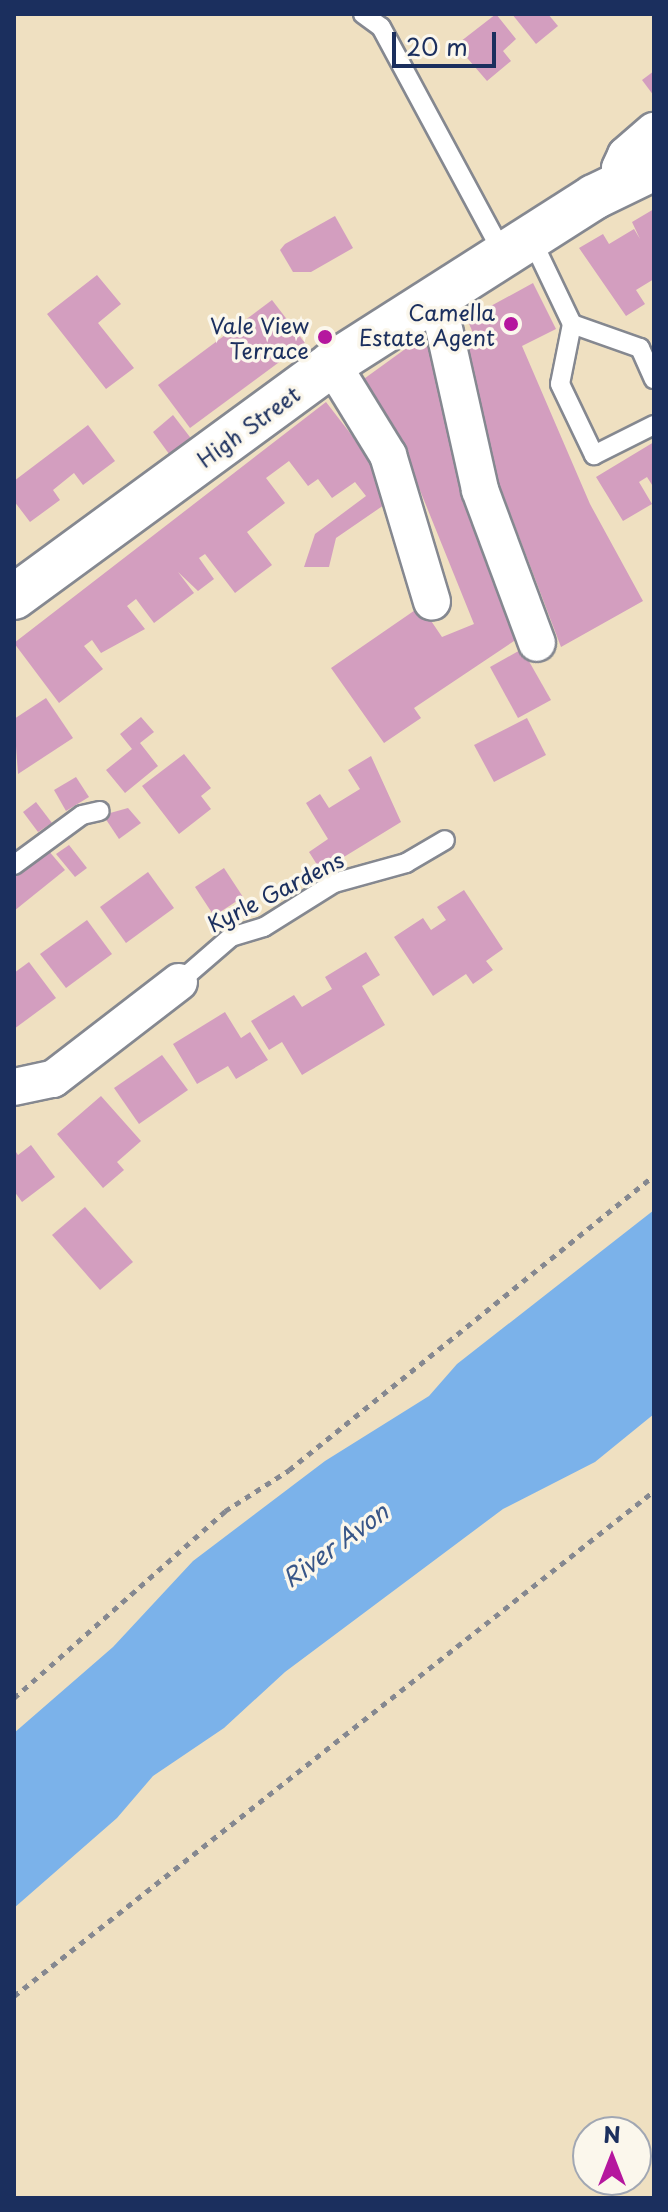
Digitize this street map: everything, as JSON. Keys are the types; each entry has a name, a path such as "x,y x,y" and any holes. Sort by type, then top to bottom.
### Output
{"street":[{"path":"641,174 620,168 626,155 654,131"},
{"name":"High Street","path":"14,597 332,364 517,247 641,174"},
{"path":"437,297 480,490 537,643"},
{"path":"332,364 388,455 432,602"},
{"path":"14,1087 53,1079 179,982"}],"lane":[{"path":"363,14 381,27 517,247 572,324 640,348 654,379"},
{"path":"572,324 560,384 594,455 654,425"},
{"path":"14,865 82,815 100,811"},
{"name":"Kyrle Gardens","path":"179,982 231,937 264,927 334,883 406,863 445,840"}],"path":[{"path":"14,1698 225,1511 289,1470 654,1175"},
{"path":"14,1996 654,1491"}],"water":[{"name":"River Avon","path":"654,1210 654,1414 595,1462 503,1509 285,1672 224,1728 153,1776 117,1818 14,1908 14,1733 113,1647 193,1561 325,1461 429,1396 457,1364"}],"building":[{"path":"496,14 516,39 503,51 511,61 487,81 456,45"},
{"path":"512,14 548,14 558,26 536,44"},
{"path":"654,71 654,96 642,80"},
{"path":"654,209 654,279 636,290 645,304 626,316 579,248 603,234 609,244 634,229 640,239 632,222"},
{"path":"335,216 353,248 311,272 293,272 280,250 285,244"},
{"path":"97,275 121,304 98,323 134,368 106,389 47,314"},
{"path":"533,283 556,329 522,346 590,504 643,601 561,647 463,389 461,349 476,340 467,319"},
{"path":"272,300 305,343 190,428 158,385"},
{"path":"426,334 517,639 414,708 421,718 384,743 331,668 421,606 442,637 474,624 394,426 361,381"},
{"path":"326,402 367,455 384,505 336,538 329,567 304,567 315,534 366,496 355,482 332,498 318,479 308,486 289,461 266,478 285,503 247,532 272,565 235,593 205,554 199,558 214,579 198,591 178,572 194,593 154,623 136,599 127,606 145,629 101,653 92,640 84,646 103,669 59,703 14,643"},
{"path":"173,415 193,441 172,458 153,432"},
{"path":"88,425 115,461 83,485 74,473 53,490 60,500 30,522 14,501 14,481"},
{"path":"654,442 654,488 647,477 639,482 652,504 623,521 596,477"},
{"path":"522,649 551,700 518,718 490,667"},
{"path":"46,698 73,738 18,774 14,719"},
{"path":"141,717 154,732 140,743 158,766 125,793 106,770 132,749 120,734"},
{"path":"527,718 546,755 494,782 474,745"},
{"path":"184,754 211,788 201,796 211,809 179,834 142,786"},
{"path":"371,756 401,822 321,871 309,852 328,839 306,803 320,794 329,808 360,789 348,770"},
{"path":"76,777 89,797 66,811 54,790"},
{"path":"36,802 52,823 38,832 23,812"},
{"path":"128,808 141,823 119,839 103,815"},
{"path":"69,845 87,868 75,877 56,854"},
{"path":"48,850 65,870 14,911 14,878"},
{"path":"224,868 243,897 214,916 195,887"},
{"path":"148,872 174,908 126,943 100,907"},
{"path":"464,890 503,949 486,961 493,970 473,984 466,974 433,996 394,937 423,918 431,930 446,920 437,907"},
{"path":"87,920 112,954 66,988 40,954"},
{"path":"366,952 380,975 362,986 385,1025 302,1075 282,1042 269,1050 251,1021 294,995 302,1007 332,989 325,977"},
{"path":"29,962 56,998 14,1029 14,973"},
{"path":"225,1012 241,1038 250,1032 268,1060 236,1079 228,1066 197,1084 173,1044"},
{"path":"162,1055 188,1090 139,1124 114,1088"},
{"path":"101,1096 141,1141 117,1162 124,1170 103,1188 57,1134"},
{"path":"31,1145 55,1177 22,1202 14,1191 14,1149 18,1155"},
{"path":"85,1207 133,1262 100,1290 52,1235"}],"place":[{"name":"Camella Estate Agent","path":"511,324"},
{"name":"Vale View Terrace","path":"325,337"}]}
